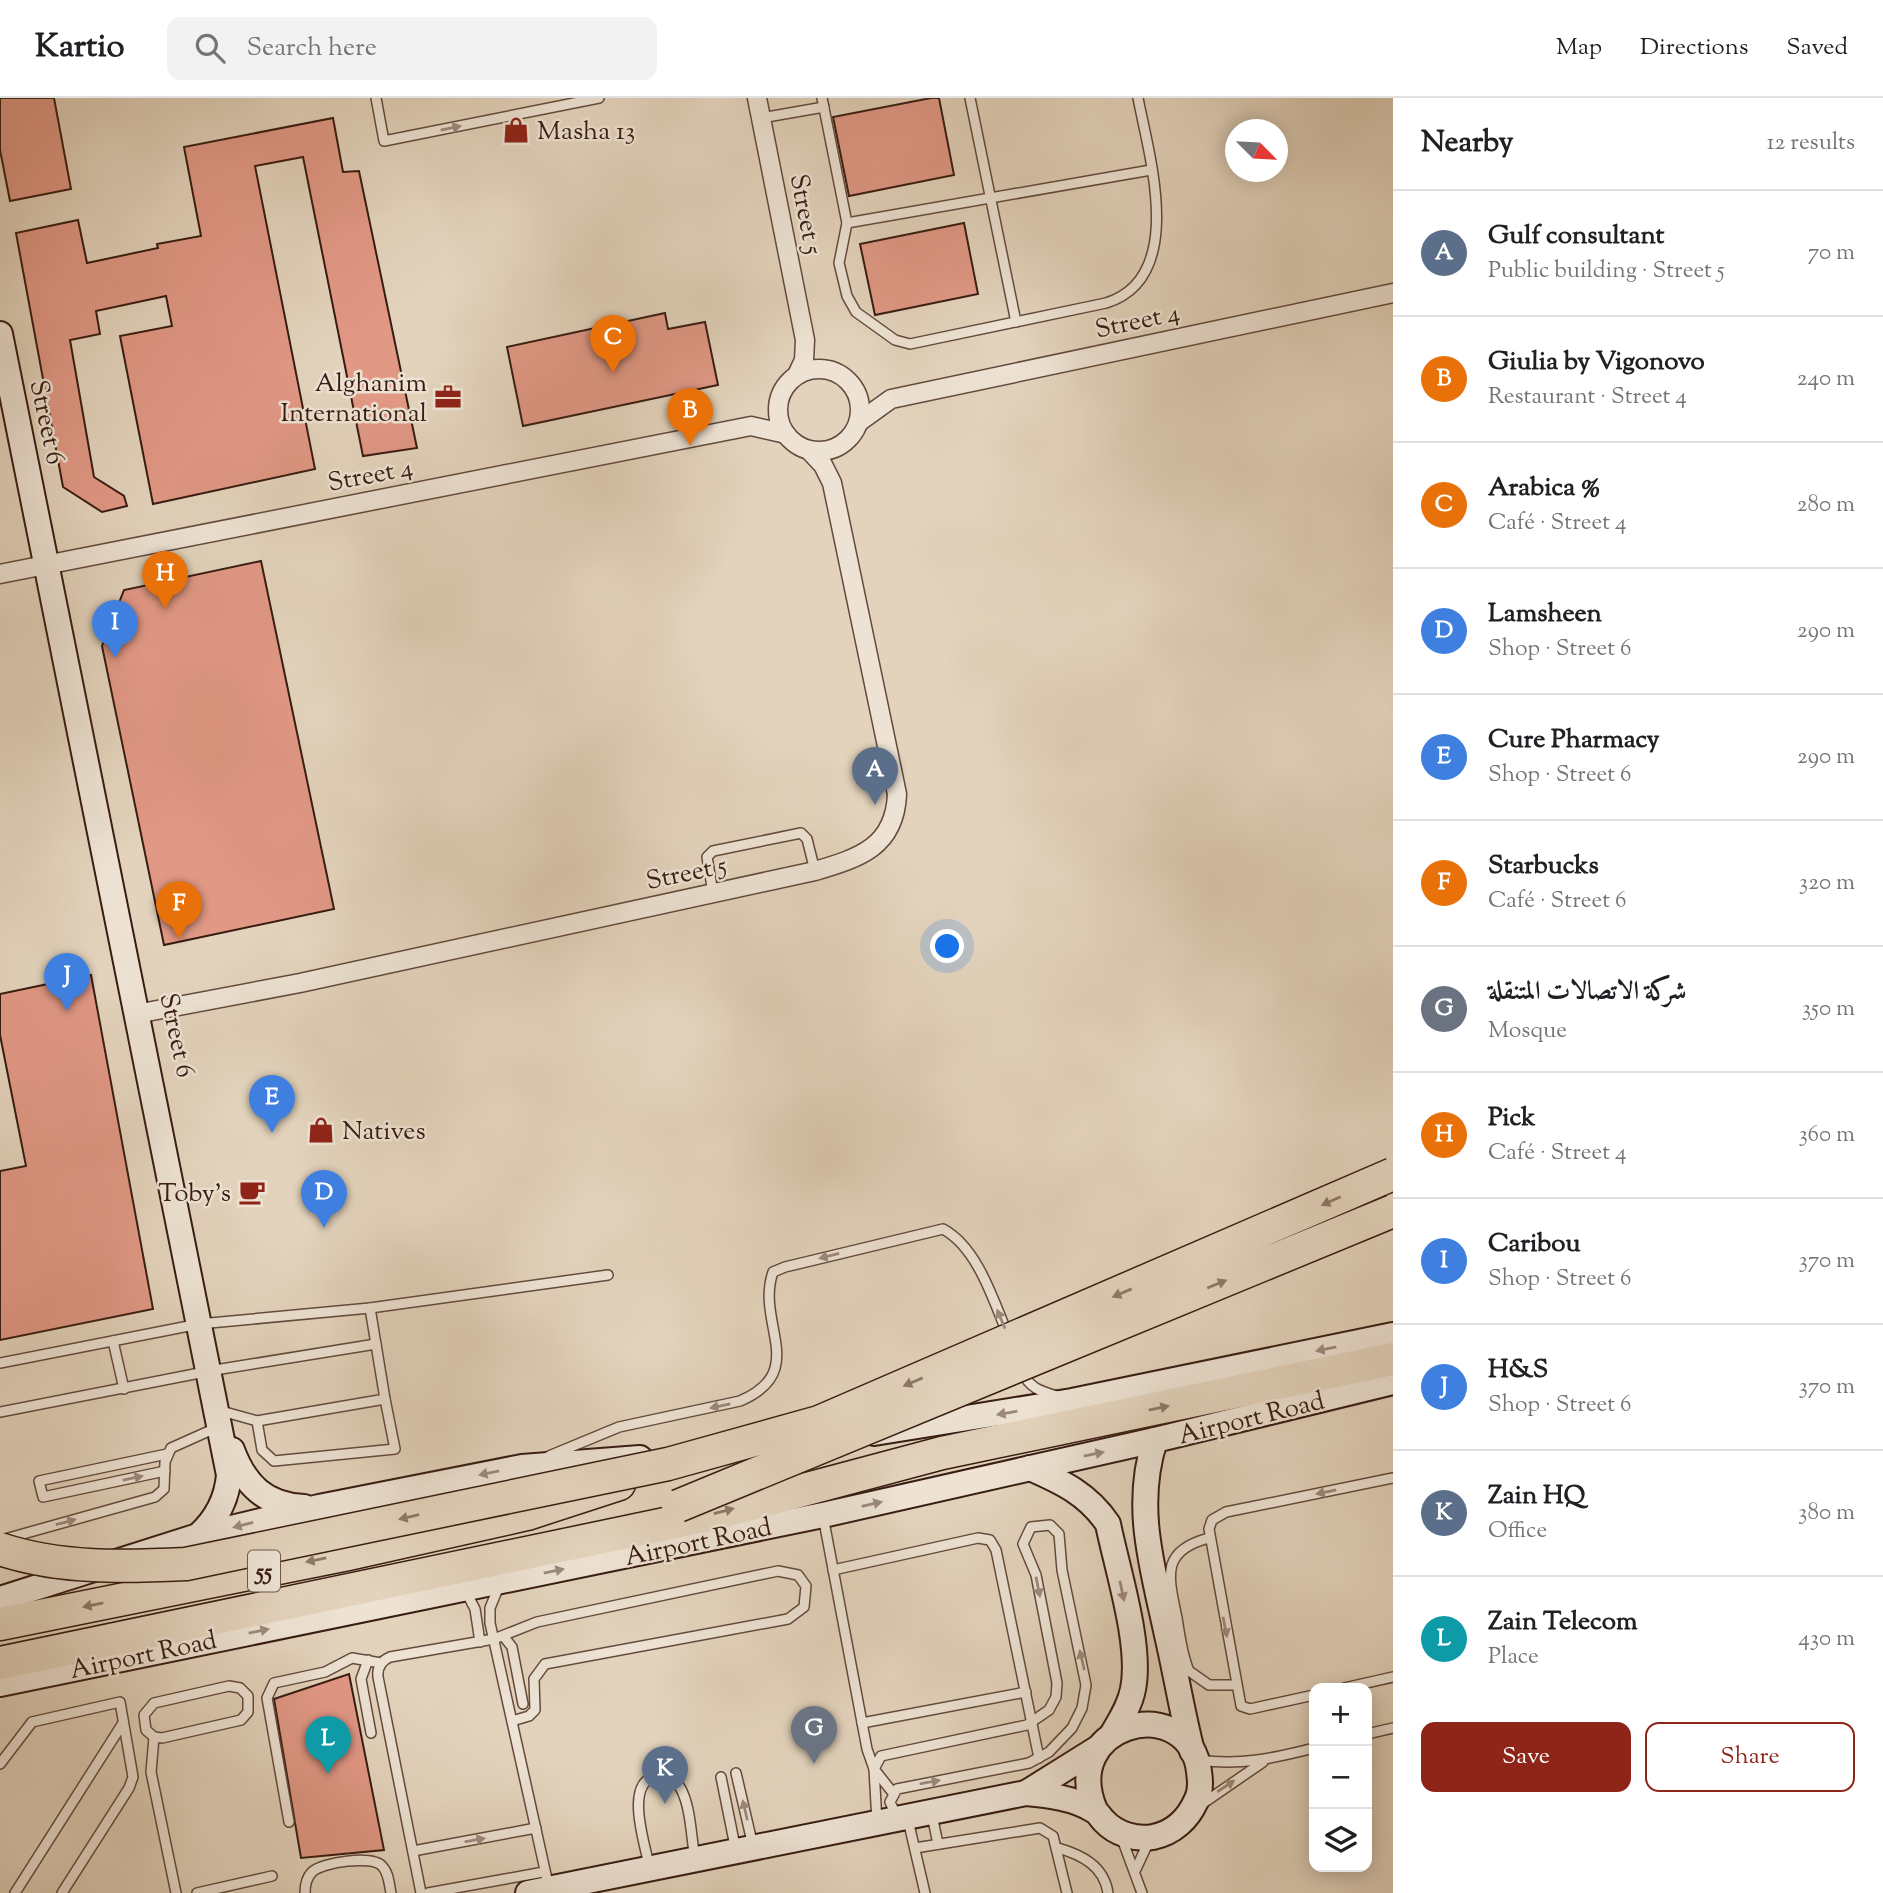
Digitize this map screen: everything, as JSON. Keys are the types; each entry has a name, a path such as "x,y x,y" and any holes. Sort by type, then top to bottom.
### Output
{"highway":[{"path":"0,1549 44,1559 117,1568 187,1564 668,1464 819,1422 1393,1174"},
{"path":"537,1551 678,1506 1393,1211"},
{"path":"537,1551 713,1514 942,1453 1393,1359"},
{"name":"55","path":"0,1624 348,1554 527,1514 597,1494 668,1464"},
{"name":"Airport Road","path":"0,1663 537,1551"}],"street":[{"name":"Street 5","path":"757,98 805,340 804,360 797,375"},
{"name":"Street 4","path":"859,422 891,399 1393,293"},
{"name":"Street 6","path":"0,334 38,522 50,563 223,1421 228,1488 214,1519 198,1536"},
{"name":"Street 5","path":"805,340 817,358 831,370"},
{"path":"751,426 767,415 786,386 797,375 813,369 831,370 845,377 855,389 860,405 859,422 842,444 826,451 809,450 796,444 786,434 779,418 779,400"},
{"name":"Street 4","path":"855,389 891,399"},
{"name":"Street 4","path":"0,574 751,426 786,434"},
{"name":"Street 5","path":"831,483 834,463 842,444"},
{"name":"Street 5","path":"139,1013 300,983 815,871 846,862 877,844 893,818 897,794 831,483 823,465 809,450"},
{"name":"Airport Road","path":"0,1599 198,1536 319,1507 522,1467 766,1449 1072,1401 1393,1335"},
{"name":"Airport Road","path":"0,1684 823,1516 1393,1382"},
{"name":"Street 6","path":"223,1421 242,1473 260,1495 294,1507 319,1507"},
{"path":"540,1884 695,1860 1026,1793 1061,1798 1095,1810 1115,1830 1127,1835 1153,1837 1167,1832 1190,1814 1198,1797 1200,1778 1180,1705 1171,1622 1147,1539 1143,1506 1144,1479 1155,1440"},
{"path":"1030,1468 1061,1482 1090,1500 1108,1524 1134,1661 1133,1687 1127,1709 1105,1740 1087,1779 1095,1810"},
{"path":"1112,1547 1115,1531 1126,1525 1138,1528 1147,1539"},
{"path":"1026,1793 1127,1727 1157,1725 1177,1735 1194,1756"}],"lane":[{"path":"376,98 384,141 599,98"},
{"path":"970,98 1016,322"},
{"path":"761,118 823,103 847,223 839,263 849,302 856,312 895,340 916,343 1106,303 1130,290 1146,265 1157,236 1159,215 1138,98"},
{"path":"847,223 1151,170"},
{"path":"713,893 707,857 710,852 725,848 801,833 807,839 815,871"},
{"path":"522,1467 619,1427 740,1401 758,1394 772,1378 778,1357 768,1297 773,1272 943,1229 959,1238 981,1273 1027,1382 1035,1389 1072,1401"},
{"path":"0,1363 203,1324 370,1308 608,1275"},
{"path":"257,1420 262,1450 274,1461 395,1449 370,1308"},
{"path":"113,1341 124,1389"},
{"path":"0,1412 212,1371 376,1344"},
{"path":"165,1471 43,1497 39,1481 167,1454 178,1443 223,1421 257,1420 385,1399"},
{"path":"0,1540 155,1497 164,1489 167,1454"},
{"path":"1309,1696 1245,1709 1241,1706 1209,1538 1212,1520 1226,1512 1393,1478"},
{"path":"823,1516 862,1723 874,1769 903,1818 915,1849 925,1893"},
{"path":"874,1769 878,1759 890,1752 1032,1724 1049,1710 1057,1690 1036,1575 1023,1544 1026,1532 1043,1524 1059,1534 1062,1570 1086,1685 1082,1707 1072,1728 1058,1745 1039,1758 1018,1766 902,1787 893,1793 890,1802 903,1818 938,1844"},
{"path":"833,1570 978,1538 989,1540 996,1550 1039,1758"},
{"path":"1209,1538 1189,1543 1173,1560 1169,1577 1171,1622 1186,1664 1194,1677 1209,1685 1236,1685"},
{"path":"421,1893 377,1678 381,1663 390,1657 494,1639 537,1622 778,1571 798,1575 807,1593 800,1612 788,1619 545,1664 534,1679 535,1710 529,1716 512,1721"},
{"path":"428,1893 540,1884 536,1828 489,1615 502,1581"},
{"path":"464,1589 475,1609 480,1642"},
{"path":"505,1636 512,1647 523,1704"},
{"path":"289,1822 267,1698 269,1690 278,1681 325,1672 352,1658 381,1663"},
{"path":"368,1660 361,1679 371,1733"},
{"path":"1366,1683 1393,1677"},
{"path":"229,1686 240,1688 248,1696 248,1712 241,1720 162,1738 154,1737 146,1730 143,1720 146,1710 154,1703 229,1686"},
{"path":"862,1723 1026,1692"},
{"path":"0,1765 32,1722 44,1717 120,1702 132,1768 129,1788 62,1893"},
{"path":"15,1893 124,1723"},
{"path":"1372,1733 1393,1728"},
{"path":"154,1737 151,1772 176,1893"},
{"path":"1194,1756 1239,1763 1264,1761 1309,1749"},
{"path":"1190,1814 1264,1761"},
{"path":"874,1769 893,1793"},
{"path":"736,1773 745,1849"},
{"path":"650,1868 637,1801 642,1786 654,1777 669,1778 681,1787 695,1860"},
{"path":"721,1777 745,1849"},
{"path":"915,1849 1031,1827 1047,1831 1058,1848 1068,1893"},
{"path":"413,1851 536,1828"},
{"path":"1115,1830 1136,1871 1142,1893"},
{"path":"1136,1871 1142,1852 1153,1837"},
{"path":"1058,1848 1078,1854 1092,1863 1101,1873 1108,1893"},
{"path":"305,1893 309,1877 316,1869 364,1859 383,1867 391,1893"},
{"path":"197,1893 272,1876"}],"building":[{"path":"0,98 54,98 71,189 10,201 0,150"},
{"path":"939,98 954,175 849,196 833,117"},
{"path":"333,118 343,172 359,171 417,448 363,456 303,157 255,166 315,469 153,504 120,336 172,326 166,296 96,311 100,334 70,340 94,477 124,496 127,506 102,512 63,487 16,233 78,220 87,263 158,248 157,244 201,236 184,147"},
{"path":"964,223 978,294 875,315 860,244"},
{"path":"665,313 668,329 705,322 718,385 523,426 507,347"},
{"path":"261,561 334,909 164,945 102,646 124,590"},
{"path":"91,975 153,1309 0,1340 0,1171 26,1166 0,1035 0,994"},
{"path":"349,1674 384,1850 301,1858 274,1699"}],"place":[{"name":"Masha 13","path":"516,130"},
{"name":"Arabica %","path":"613,373"},
{"name":"Alghanim International","path":"448,397"},
{"name":"Giulia by Vigonovo","path":"690,446"},
{"name":"Pick","path":"165,609"},
{"name":"Caribou","path":"115,658"},
{"name":"Gulf consultant","path":"875,805"},
{"name":"Starbucks","path":"179,939"},
{"name":"H&S","path":"67,1011"},
{"name":"Natives","path":"321,1130"},
{"name":"Cure Pharmacy","path":"272,1133"},
{"name":"Toby's","path":"252,1192"},
{"name":"Lamsheen","path":"324,1228"},
{"name":"شركة الاتصالات المتنقلة","path":"814,1764"},
{"name":"Zain Telecom","path":"328,1774"},
{"name":"Zain HQ","path":"665,1804"}]}
